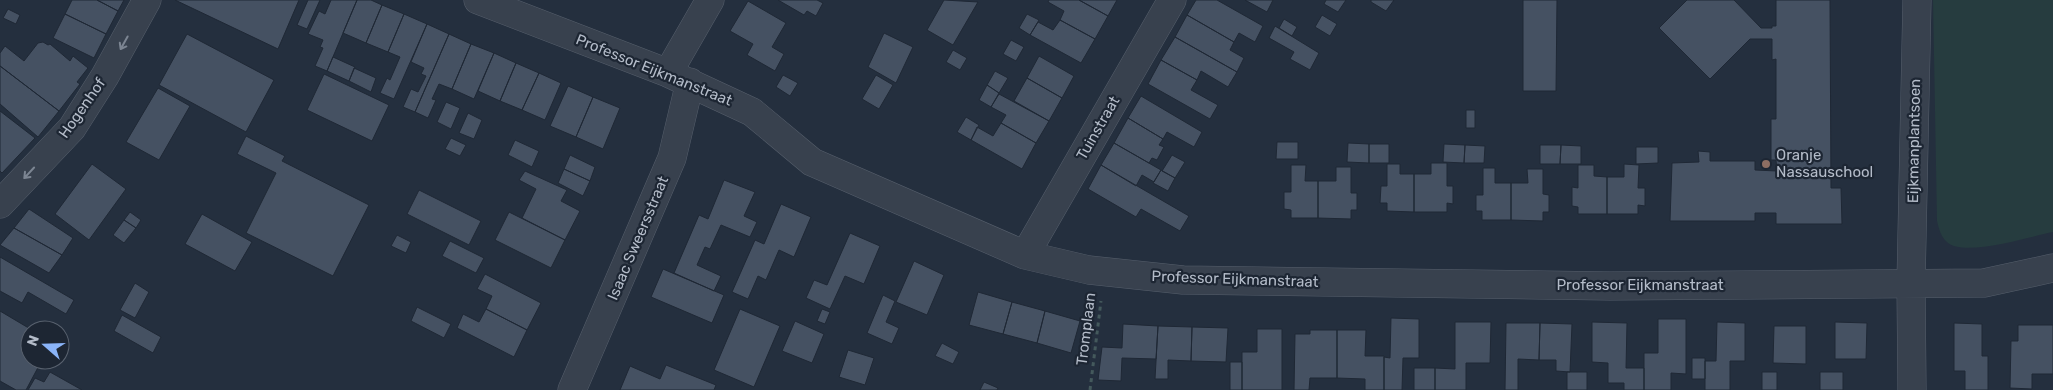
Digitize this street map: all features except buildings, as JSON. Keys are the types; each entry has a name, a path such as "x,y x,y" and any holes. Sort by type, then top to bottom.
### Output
{"street":[{"name":"Hogenhof","path":"0,204 72,128 105,76 148,0"},
{"name":"Professor Eijkmanstraat","path":"478,0 679,77 752,112 812,162 1025,255 1089,270 1183,280 1610,286 1984,283 2053,268"},
{"name":"Isaac Sweersstraat","path":"572,390 672,158 679,77 710,0"},
{"name":"Tuinstraat","path":"1025,255 1172,0"},
{"name":"Eijkmanplantsoen","path":"1912,390 1911,283 1917,0"}],"path":[{"name":"Tromplaan","path":"1090,390 1105,272"}],"green space":[{"path":"1933,0 2053,0 2053,232 1998,245 1968,248 1947,242 1939,230 1937,221"}],"place":[{"name":"Oranje Nassauschool","path":"1766,164"}]}
